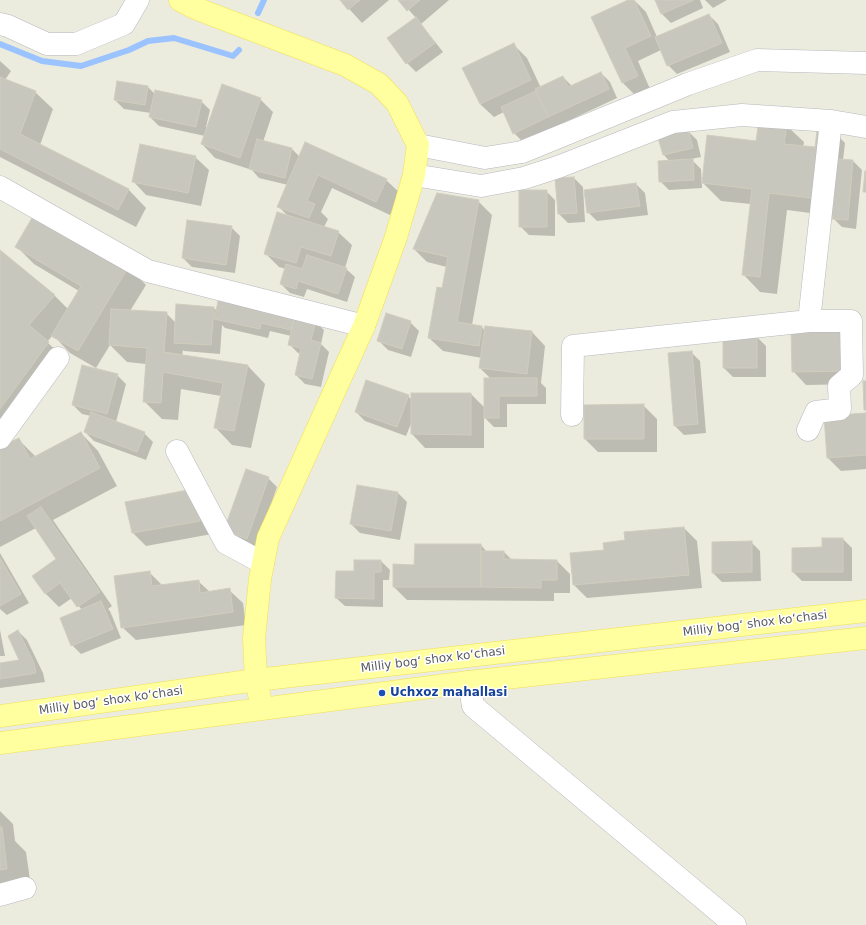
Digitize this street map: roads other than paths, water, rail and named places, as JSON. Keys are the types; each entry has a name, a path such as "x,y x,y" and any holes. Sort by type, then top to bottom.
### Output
{"main road":[{"path":"180,0 213,15 345,65 379,84 397,103 418,145 414,175 396,237 364,326 268,538 260,579 254,638 256,680 262,708"},
{"name":"Milliy bog‘ shox ko‘chasi","path":"0,716 256,680 866,612"},
{"path":"717,628 721,654"},
{"path":"0,743 469,682 866,638"}],"street":[{"path":"0,24 8,26 47,44 76,44 124,24 138,0"},
{"path":"418,145 485,158 522,152 688,84 757,60 866,63"},
{"path":"414,175 482,186 524,178 558,167 673,122 742,115 831,121 866,127"},
{"path":"809,321 831,121"},
{"path":"0,186 148,271 364,326"},
{"path":"572,415 573,346 809,321 851,321 852,375 839,386 840,408 816,412 808,430"},
{"path":"0,438 58,358"},
{"path":"177,452 226,542 263,563"},
{"path":"469,682 473,706 735,925"},
{"path":"0,895 25,888"}],"waterway":[{"path":"258,13 264,0"},
{"path":"0,44 42,61 81,66 129,50 148,41 174,38 233,56 239,50"}],"place":[{"name":"Uchxoz mahallasi","path":"382,693"}]}
